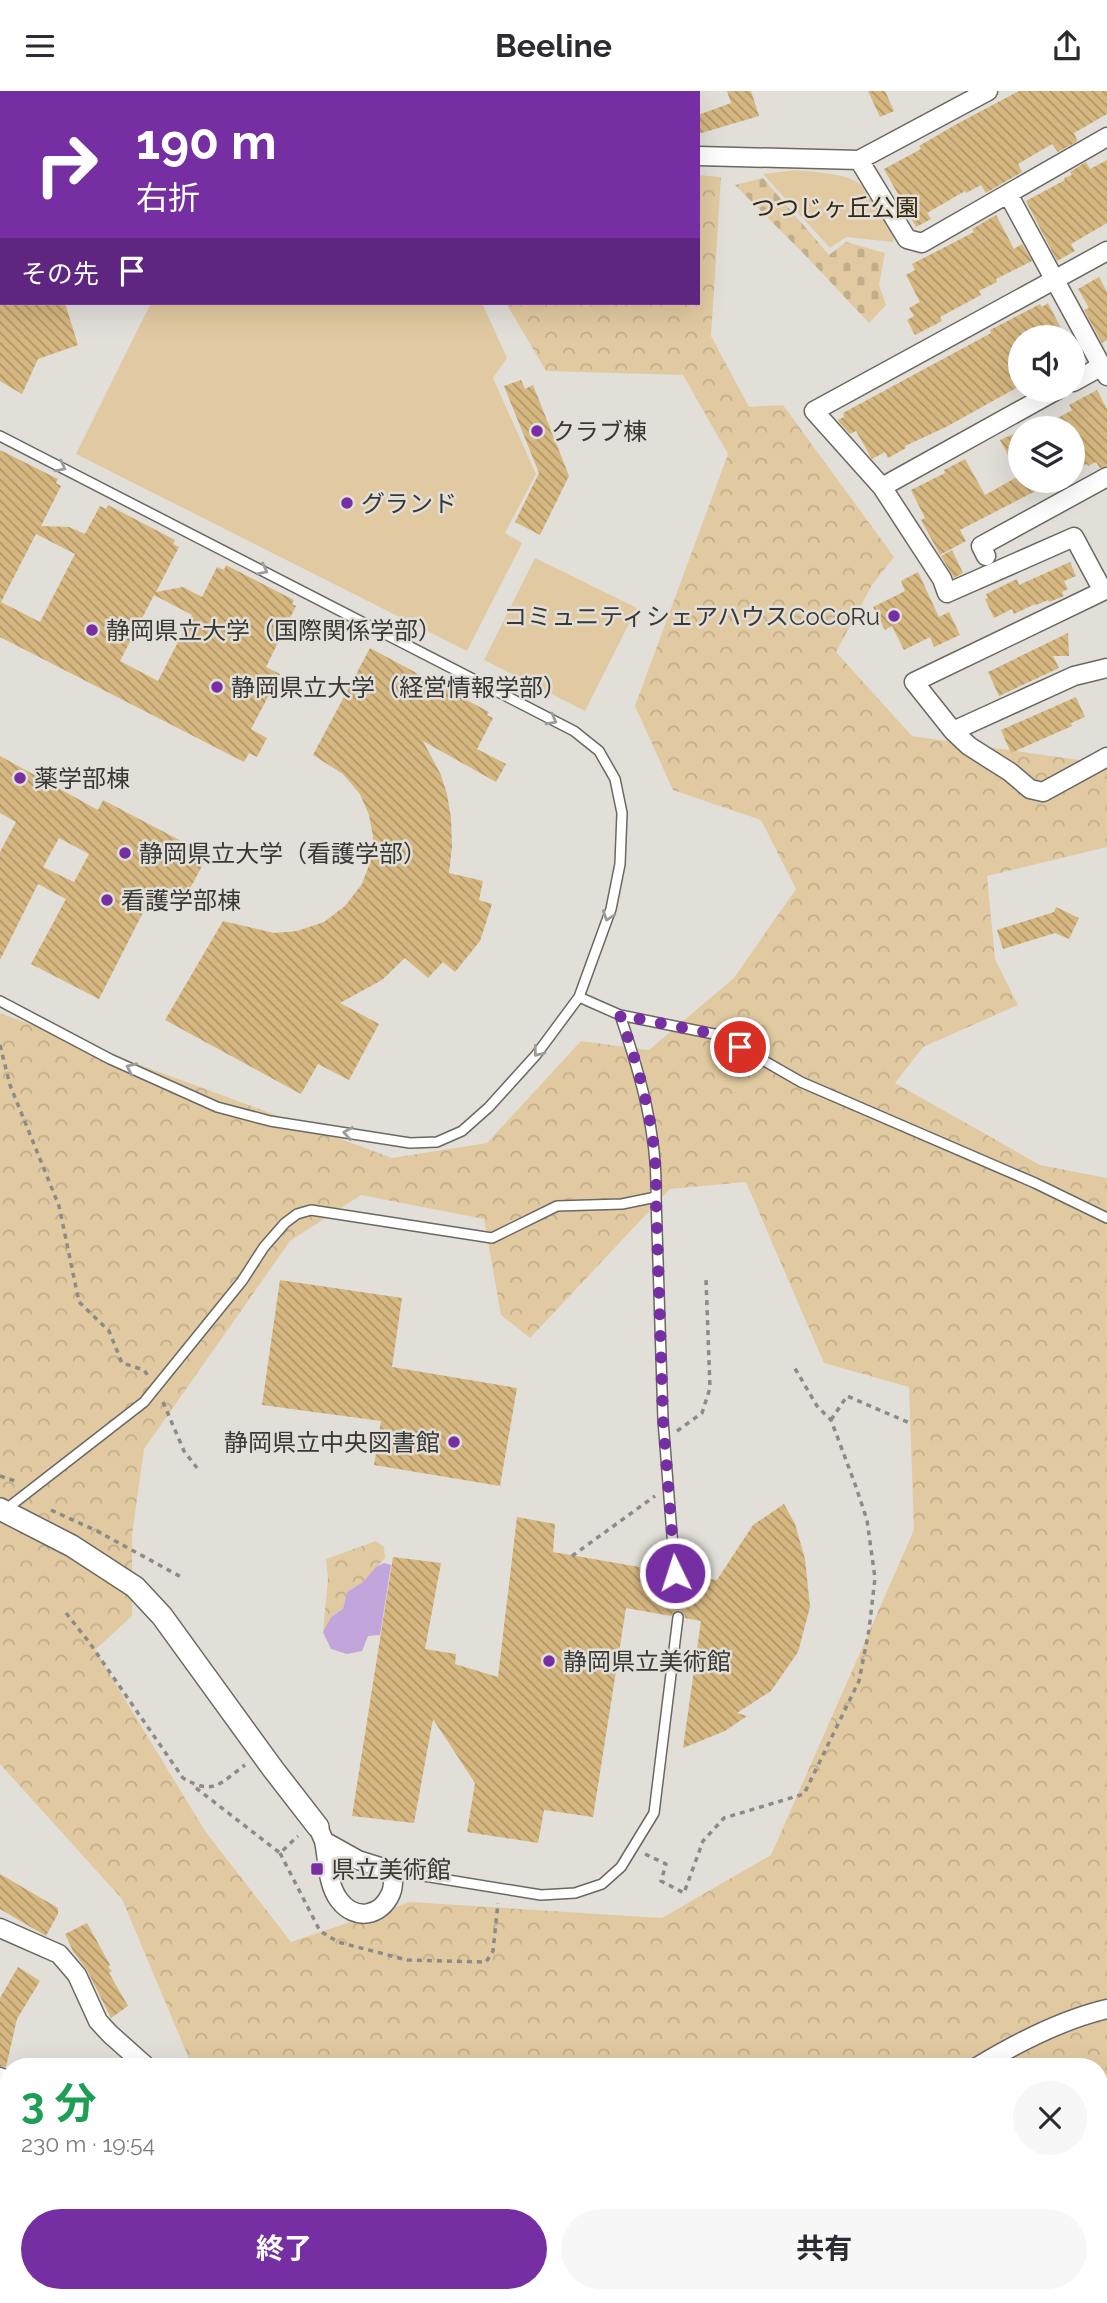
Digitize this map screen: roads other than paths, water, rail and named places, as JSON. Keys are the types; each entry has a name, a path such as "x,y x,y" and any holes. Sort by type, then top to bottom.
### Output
{"street":[{"path":"700,156 859,160 988,91"},
{"path":"859,160 907,239 922,243 1107,137"},
{"path":"1008,194 1104,371 1085,378"},
{"path":"1107,251 814,411 881,487 942,579 947,593 1074,537 1103,591 914,682 953,731 969,746 1010,772 1030,789 1043,792 1107,757"},
{"path":"881,487 1035,402"},
{"path":"986,556 981,546 1107,477"},
{"path":"953,731 1074,676 1107,669"},
{"path":"2,1510 72,1546 135,1587 162,1616 321,1834 358,1860 393,1871 393,1890 385,1905 368,1914 351,1912 337,1898 329,1875 321,1834"},
{"path":"0,1928 59,1954 77,1975 98,2021 137,2058"},
{"path":"992,2058 1086,2014 1107,2009"}],"lane":[{"path":"0,436 574,731 599,751 615,779 622,813 620,864 611,909 579,997 536,1055 489,1107 461,1131 437,1142 410,1143 270,1121 217,1107 110,1059 0,1001"},
{"path":"579,997 620,1015 719,1035 801,1082 1034,1183 1107,1218"},
{"path":"620,1015 645,1098 657,1163 664,1433 675,1573"},
{"path":"2,1510 144,1402 242,1281 264,1247 285,1223 297,1214 311,1210 492,1238 557,1206 622,1204 656,1197"},
{"path":"393,1871 541,1895 575,1893 602,1884 621,1867 654,1813 678,1617"}],"place":[{"name":"クラブ棟","path":"537,431"},
{"name":"グランド","path":"347,503"},
{"name":"コミュニティシェアハウスCoCoRu","path":"894,616"},
{"name":"静岡県立大学（国際関係学部）","path":"92,630"},
{"name":"静岡県立大学（経営情報学部）","path":"217,687"},
{"name":"薬学部棟","path":"20,778"},
{"name":"静岡県立大学（看護学部）","path":"125,853"},
{"name":"看護学部棟","path":"107,900"},
{"name":"静岡県立中央図書館","path":"454,1442"},
{"name":"静岡県立美術館","path":"549,1661"},
{"name":"県立美術館","path":"317,1869"}],"park label":[{"name":"つつじヶ丘公園","path":"835,207"}]}
